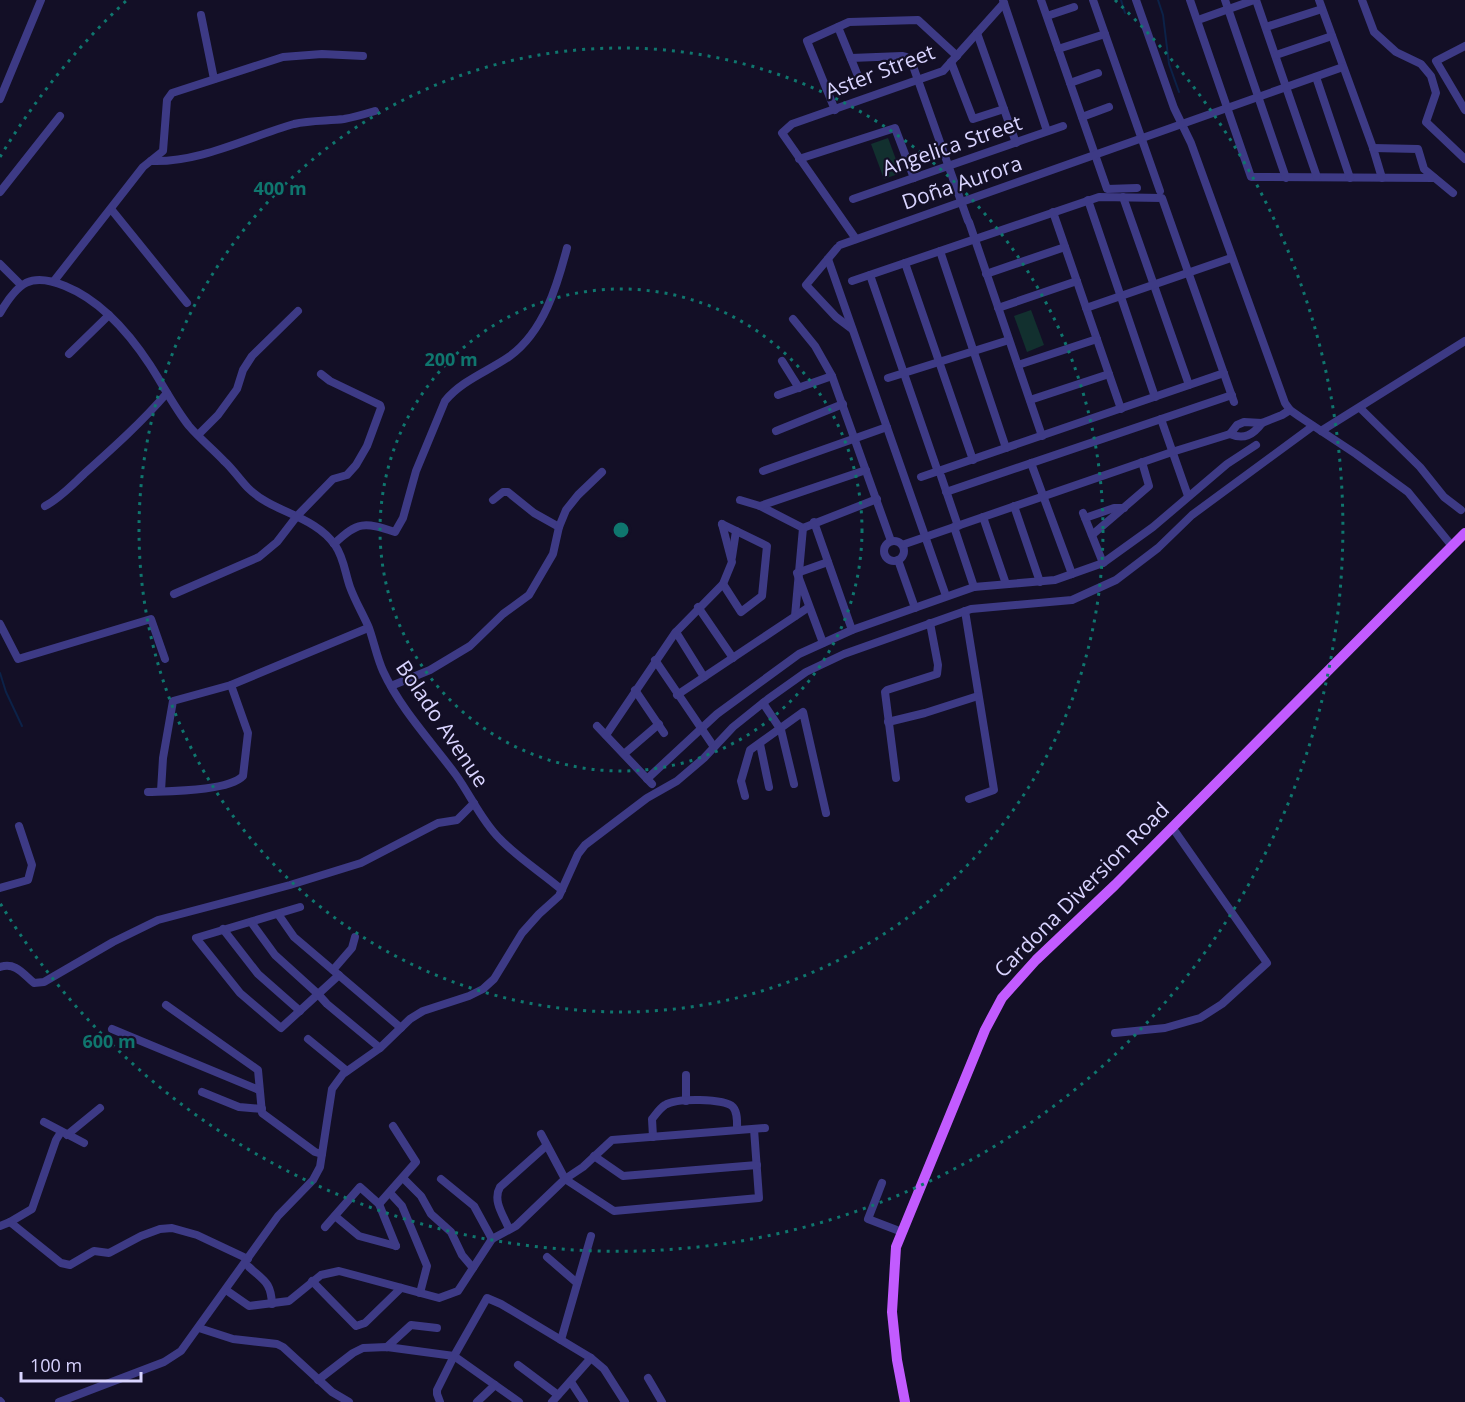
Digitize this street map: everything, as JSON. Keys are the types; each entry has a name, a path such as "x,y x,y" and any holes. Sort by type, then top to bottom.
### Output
{"main road":[{"name":"Cardona Diversion Road","path":"905,1402 897,1360 892,1312 896,1247 985,1030 1002,998 1036,960 1465,533"}],"street":[{"path":"0,99 41,0"},
{"path":"1041,0 1107,189 1137,188"},
{"path":"1093,0 1160,191"},
{"path":"1136,0 1174,108 1191,143 1281,395 1290,410 1408,492 1452,546"},
{"path":"1190,0 1251,177 1434,178"},
{"path":"1198,20 1227,4 1255,0 1317,177"},
{"path":"1362,0 1374,32 1396,52 1420,64 1431,76 1436,93 1426,122 1465,159"},
{"path":"1004,1 1047,131"},
{"name":"Aster Street","path":"800,159 782,133 792,124 944,71 1004,1"},
{"path":"1227,4 1286,178"},
{"path":"1266,27 1321,4 1382,178"},
{"path":"1047,16 1074,7"},
{"path":"201,15 214,79"},
{"path":"835,110 807,41 849,22 918,20 954,59 973,119 1004,109"},
{"path":"838,27 858,76"},
{"path":"977,33 1016,142"},
{"path":"1058,50 1105,34"},
{"path":"1276,55 1332,36"},
{"path":"1465,46 1436,61 1465,110"},
{"path":"54,281 143,168 163,151 167,100 170,94 283,57 322,54 363,56"},
{"path":"851,58 906,57 913,66 1042,436"},
{"name":"Doña Aurora","path":"828,259 838,247 856,239 1343,67"},
{"path":"1070,83 1098,74"},
{"path":"1316,77 1350,178"},
{"path":"1082,117 1110,107"},
{"path":"151,161 164,162 219,149 297,123 348,118 375,111"},
{"path":"0,192 60,116"},
{"name":"Angelica Street","path":"853,199 1063,126"},
{"path":"856,239 800,159 895,128 914,178"},
{"path":"1373,148 1418,149 1421,164 1434,178 1454,193"},
{"path":"852,281 1099,197 1162,198 1233,398 1161,419 946,492"},
{"path":"1123,197 1190,385"},
{"path":"1088,200 1155,397"},
{"path":"111,209 187,303"},
{"path":"1053,212 1121,409"},
{"path":"986,274 1065,247"},
{"path":"334,544 349,530 364,524 395,532 403,518 416,471 446,401 453,392 510,356 526,342 556,289 567,248"},
{"path":"940,251 1006,448"},
{"path":"1086,308 1231,258"},
{"path":"828,259 946,596"},
{"path":"828,259 806,285 836,317 853,330"},
{"path":"905,263 973,460"},
{"path":"0,264 21,285 0,313"},
{"path":"870,275 940,474 974,587"},
{"name":"Bolado Avenue","path":"21,285 35,279 47,279 92,299 132,339 188,425 226,462 249,489 263,500 297,516 325,534 334,544 342,557 350,588 368,628 382,669 420,731 456,775 484,820 499,838 562,890"},
{"path":"998,308 1077,281"},
{"path":"198,435 218,415 237,389 243,370 252,356 298,311"},
{"path":"69,354 109,315"},
{"path":"793,319 815,346 832,375 891,542"},
{"path":"1018,365 1097,339"},
{"path":"888,378 1009,340"},
{"path":"59,1402 164,1362 181,1351 248,1263 278,1216 313,1180 320,1167 332,1089 347,1071 380,1048 410,1019 423,1011 483,989 494,979 522,933 559,896 578,854 585,845 647,798 677,781 763,703 807,672 844,654 964,611 1072,600 1116,580 1158,548 1192,515 1317,429 1359,408 1465,341"},
{"path":"782,361 799,388"},
{"path":"921,477 940,474 1006,448 1224,373"},
{"path":"174,594 259,557 277,542 297,516 333,479 346,476 356,465 367,446 381,408 380,405 376,401 330,381 321,374"},
{"path":"1030,400 1109,374"},
{"path":"778,396 832,375"},
{"path":"45,507 59,499 98,463 143,421 168,393"},
{"path":"776,431 843,404"},
{"path":"1359,408 1420,467 1444,497 1461,510"},
{"path":"902,545 1230,434 1237,425 1244,422 1262,423 1282,416 1290,410"},
{"path":"1161,419 1188,496"},
{"path":"1230,434 1238,438 1247,437 1262,423"},
{"path":"763,471 887,427"},
{"path":"597,726 650,781 717,714 799,654 852,630 974,587 1040,582 1103,563 1153,527 1227,464 1256,445"},
{"path":"1092,535 1149,486 1142,462"},
{"path":"1031,463 1072,574"},
{"path":"760,506 866,470"},
{"path":"391,686 430,670 470,646 503,614 529,595 553,554 559,527 566,510 602,472"},
{"path":"494,500 503,492 508,492 534,513 559,527"},
{"path":"803,528 877,499"},
{"path":"740,500 760,506 803,528"},
{"path":"1014,506 1040,582"},
{"path":"1103,563 1084,515 1124,508"},
{"path":"983,517 1006,584"},
{"path":"814,522 852,630"},
{"path":"723,584 741,612 762,597 767,546 722,524 732,562"},
{"path":"795,616 797,573 803,528"},
{"path":"606,735 676,632 723,584 732,562 736,531"},
{"path":"898,560 891,560 884,554 886,545 898,542 902,545"},
{"path":"898,560 903,554 902,545"},
{"path":"898,560 915,608"},
{"path":"797,573 828,562"},
{"path":"797,573 823,643"},
{"path":"698,607 733,658"},
{"path":"678,695 809,607"},
{"path":"964,611 994,790 969,799"},
{"path":"0,624 18,659 151,619 165,659"},
{"path":"896,778 885,696 887,690 937,674 938,665 930,623"},
{"path":"161,791 163,758 173,701 231,685 368,628"},
{"path":"676,632 705,677"},
{"path":"655,660 714,747"},
{"path":"148,792 210,788 239,780 243,776 248,733 231,685"},
{"path":"635,690 664,733"},
{"path":"888,722 978,696"},
{"path":"763,703 781,729 794,784"},
{"path":"745,796 741,781 750,750 803,712 826,813"},
{"path":"624,754 658,724"},
{"path":"760,744 769,787"},
{"path":"0,967 7,965 17,968 34,984 44,982 113,942 158,920 290,885 361,863 438,823 457,820 474,803"},
{"path":"0,888 28,880 32,865 19,826"},
{"path":"1115,1033 1165,1028 1200,1018 1222,1004 1267,963 1172,827"},
{"path":"300,907 196,938 240,993 281,1028 318,994 336,973 352,948 355,938"},
{"path":"278,914 294,937 401,1028"},
{"path":"251,922 275,955 327,1004 380,1048"},
{"path":"224,928 258,974 300,1011"},
{"path":"166,1005 258,1070 262,1113 315,1152 322,1154"},
{"path":"111,1029 259,1090"},
{"path":"308,1039 347,1071"},
{"path":"686,1075 687,1101"},
{"path":"202,1092 239,1107 262,1109"},
{"path":"653,1137 652,1119 664,1105 677,1101 720,1101 732,1106 736,1112 737,1130"},
{"path":"0,1226 32,1209 56,1140 100,1108"},
{"path":"44,1122 84,1143"},
{"path":"379,1204 416,1162 393,1126"},
{"path":"226,1290 249,1306 272,1304 289,1300 300,1294 312,1281 327,1273 339,1271 439,1298 458,1292 492,1239 516,1226 565,1179 583,1167 612,1140 765,1128"},
{"path":"540,1134 565,1179 614,1211 759,1198 754,1129"},
{"path":"509,1229 496,1194 500,1187 546,1146"},
{"path":"594,1156 623,1176 757,1165"},
{"path":"404,1178 421,1196 430,1214 451,1232 462,1255 473,1268"},
{"path":"441,1179 474,1206 492,1239"},
{"path":"882,1184 868,1219 902,1232"},
{"path":"325,1227 360,1187 379,1204 396,1246 359,1236 336,1216"},
{"path":"390,1193 402,1206 428,1266 420,1293"},
{"path":"10,1222 61,1263 70,1265 94,1251 109,1253 160,1229 172,1228 197,1235 248,1263 269,1285 272,1304"},
{"path":"561,1340 591,1236"},
{"path":"547,1257 577,1283"},
{"path":"312,1281 356,1326 365,1323 401,1288"},
{"path":"440,1402 436,1394 437,1390 487,1298 591,1358 604,1369 626,1402"},
{"path":"387,1347 411,1325 437,1328"},
{"path":"199,1328 233,1339 277,1344 332,1392 349,1402"},
{"path":"318,1380 363,1348 387,1347 454,1356 518,1402"},
{"path":"518,1365 555,1399 591,1358"},
{"path":"648,1378 662,1402"},
{"path":"571,1382 584,1402"},
{"path":"477,1402 495,1384"}],"green space":[{"path":"888,138 901,173 884,179 871,144"},
{"path":"1031,310 1044,345 1027,352 1014,316"}],"waterway":[{"path":"1121,0 1125,13"},
{"path":"1158,0 1163,15 1169,64 1179,92"},
{"path":"0,673 22,726"}]}
